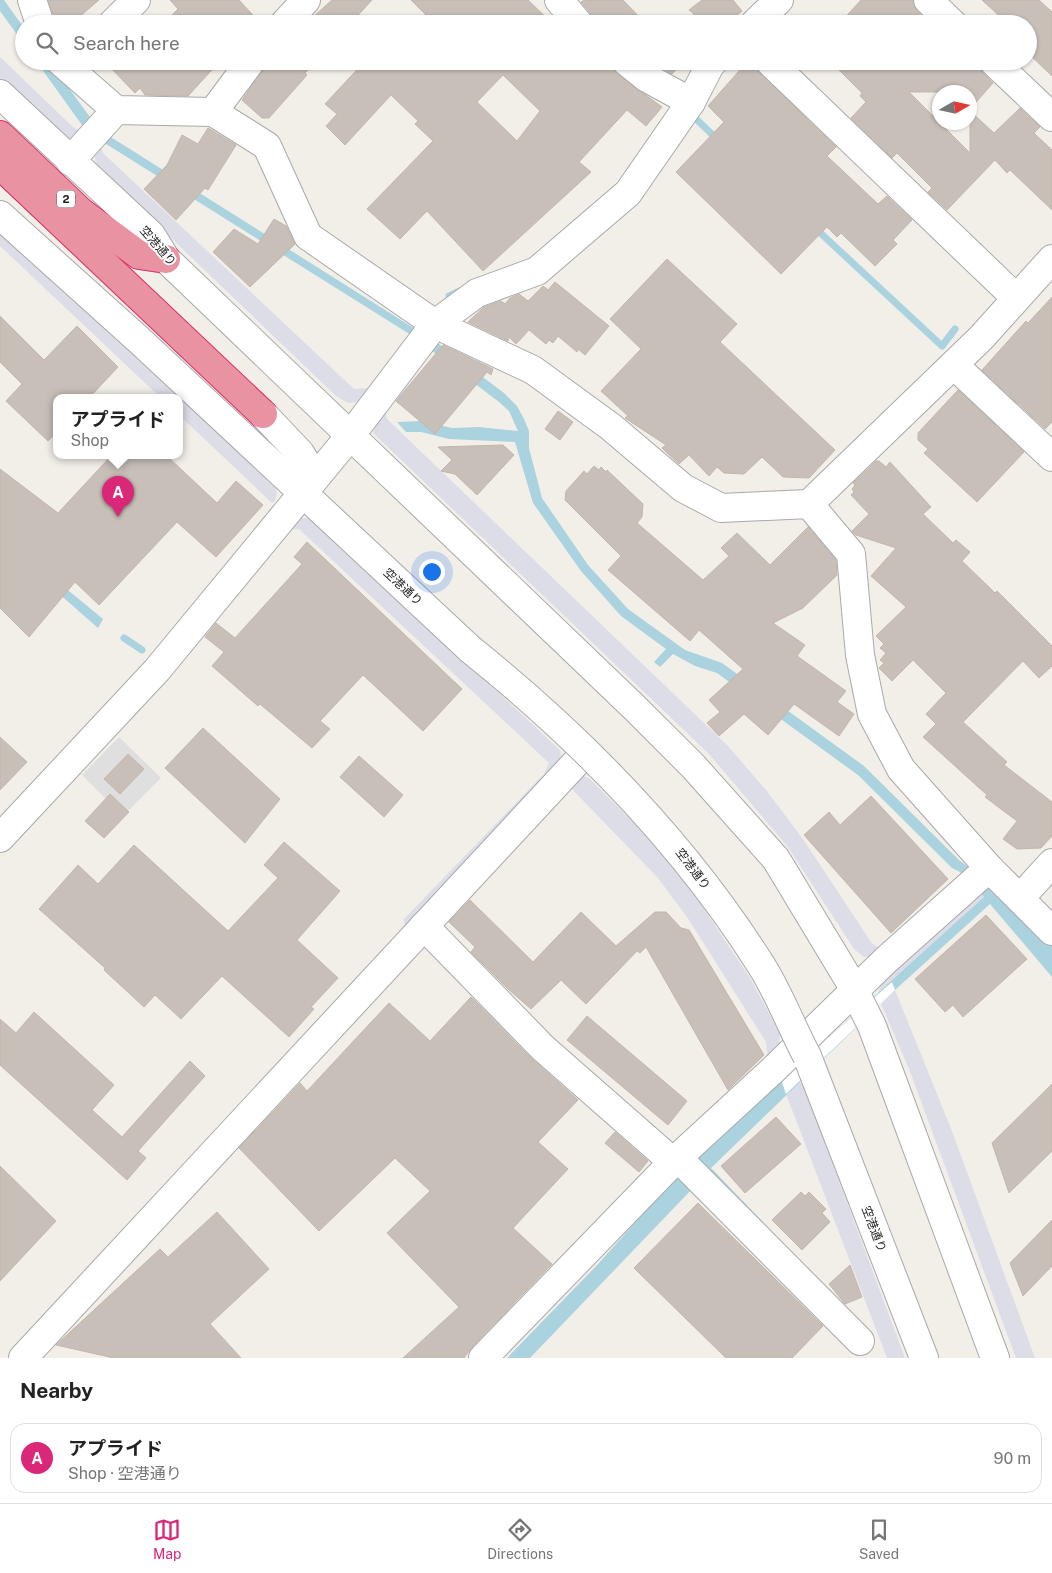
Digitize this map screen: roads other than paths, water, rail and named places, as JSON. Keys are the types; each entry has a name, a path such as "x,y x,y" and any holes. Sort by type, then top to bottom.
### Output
{"highway":[{"name":"2","path":"0,135 80,212 124,245 138,255 166,259"},
{"path":"2,167 263,414"}],"street":[{"path":"32,0 37,15"},
{"path":"121,15 136,0"},
{"path":"292,15 306,0"},
{"path":"559,0 572,15"},
{"path":"763,15 779,0"},
{"path":"928,0 944,15"},
{"path":"71,70 103,124"},
{"path":"213,112 244,70"},
{"path":"637,70 647,78 692,102"},
{"path":"0,838 157,670 350,436 427,334 477,293 537,271 628,193 692,102 708,70"},
{"path":"778,70 1016,298"},
{"path":"1002,70 1052,117"},
{"name":"空港通り","path":"0,94 151,235 166,259 693,766 776,859 855,991 872,1026 995,1358"},
{"path":"70,161 103,124 213,112 266,146 308,236 427,334 533,370 611,427 683,488 721,508 809,504 981,338 1052,259"},
{"name":"空港通り","path":"0,215 139,340 470,649 521,690 643,809 681,852 762,966 800,1043 816,1077 924,1358"},
{"path":"954,365 1052,458"},
{"path":"263,414 300,453 313,474 303,492"},
{"path":"809,504 851,554 860,655 872,714 901,769 980,876 1020,898 1052,931"},
{"path":"23,1358 586,753"},
{"path":"1020,898 1052,863"},
{"path":"483,1358 800,1043 980,876"},
{"path":"424,926 543,1048 704,1183 860,1341"}],"water":[{"path":"0,0 4,0 15,15 15,32 0,11"},
{"path":"42,70 56,70 95,124 106,134 439,344 504,393 517,406 529,431 529,448 542,498 588,565 628,609 685,650 722,663 864,766 959,860 1015,902 1052,945 1052,977 990,904 895,990 711,1168 871,1334 695,1186 530,1358 507,1358 599,1263 681,1171 984,897 858,775 717,673 695,666 673,654 660,667 654,662 666,649 621,616 581,571 533,503 515,442 449,439 421,432 406,432 397,422 422,421 452,428 479,427 518,431 509,411 499,402 411,335 87,132"},
{"path":"0,542 52,577 103,619 98,628"}],"waterway":[{"path":"695,118 718,140"},
{"path":"815,228 942,346 955,329"},
{"path":"449,296 460,291"},
{"path":"124,638 142,650"}],"place":[{"name":"アプライド","path":"118,517"}]}
